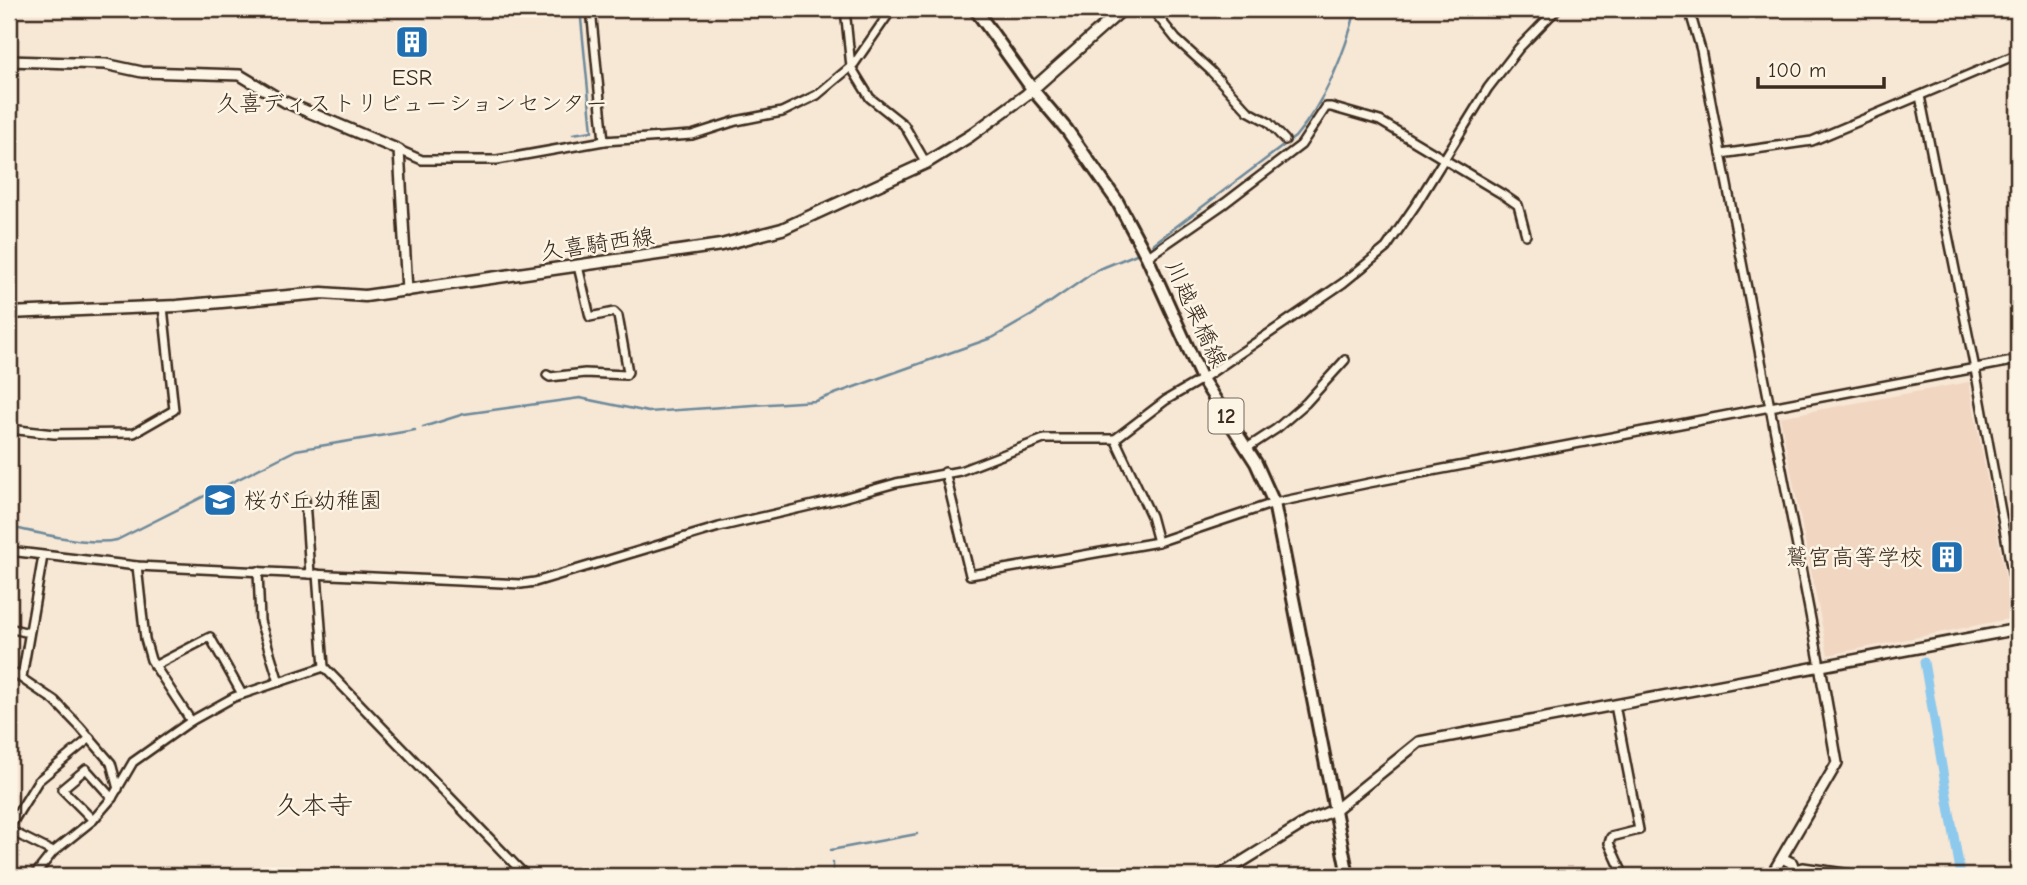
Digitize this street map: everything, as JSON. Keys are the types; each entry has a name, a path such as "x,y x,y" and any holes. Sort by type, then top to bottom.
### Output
{"main road":[{"name":"川越栗橋線","path":"975,9 1103,178 1130,222 1202,379 1256,463 1274,503 1348,876"},
{"name":"久喜騎西線","path":"9,313 163,307 322,293 365,296 721,245 782,229 926,163 995,118 1033,89 1123,9"}],"street":[{"path":"591,9 604,141"},
{"path":"845,9 851,66 870,98 904,125 926,163"},
{"path":"9,61 105,64 142,72 240,75 285,102 422,160 497,160 604,141 692,135 736,121 782,112 817,95 851,66 892,9"},
{"path":"1152,9 1176,39 1210,70 1248,111 1268,122 1285,140"},
{"path":"9,551 137,566 521,584 536,582 697,533 945,472 960,471 1044,439 1115,439 1166,400 1202,379 1343,284 1386,248 1488,88 1519,48 1557,9"},
{"path":"1689,9 1701,50 1838,763 1771,876"},
{"path":"1721,154 1812,141 2018,54"},
{"path":"1920,96 1975,369 2018,605"},
{"path":"1147,257 1225,203 1301,145 1326,107 1381,121 1518,205 1526,235"},
{"path":"399,150 407,291"},
{"path":"547,375 626,375 628,372 618,316 614,312 590,317 578,267"},
{"path":"9,429 54,434 134,433 174,410 163,307"},
{"path":"1247,448 1276,429 1306,403 1345,360"},
{"path":"945,472 970,576 1158,542 1274,503 2018,360"},
{"path":"1115,439 1151,516 1158,542"},
{"path":"305,500 324,667 526,876"},
{"path":"22,677 43,556"},
{"path":"137,566 145,639 155,666 191,721"},
{"path":"258,571 260,621 279,682"},
{"path":"9,628 29,633"},
{"path":"1219,876 1306,822 1336,809 1419,742 2018,629"},
{"path":"155,666 210,637 242,694"},
{"path":"34,876 53,852 93,820 112,798 133,762 191,721 242,694 324,667"},
{"path":"9,670 55,701 90,738 114,769 118,789"},
{"path":"1615,705 1639,830 1611,837 1609,843 1624,876"},
{"path":"53,852 9,829 38,781 90,738"},
{"path":"93,820 62,789 86,769 112,798"},
{"path":"1782,858 1792,863 1795,872 1803,866 1865,876"}],"shaded area":[{"path":"1969,382 2013,618 1828,655 1780,417"}],"waterway":[{"path":"573,134 592,131 580,9"},
{"path":"1153,244 1295,137 1325,93 1346,43 1356,9"},
{"path":"423,427 464,414 580,398 648,412 815,401 994,337 1032,315 1097,270 1139,253"},
{"path":"9,527 78,540 117,540 296,450 415,430"},
{"path":"1924,662 1961,876"},
{"path":"831,850 917,834"},
{"path":"833,862 833,876"}],"place":[{"name":"ESR 久喜ディストリビューションセンター","path":"412,42"},
{"name":"桜が丘幼稚園","path":"220,500"},
{"name":"鷲宮高等学校","path":"1947,557"}],"district":[{"name":"久本寺","path":"314,806"}]}
